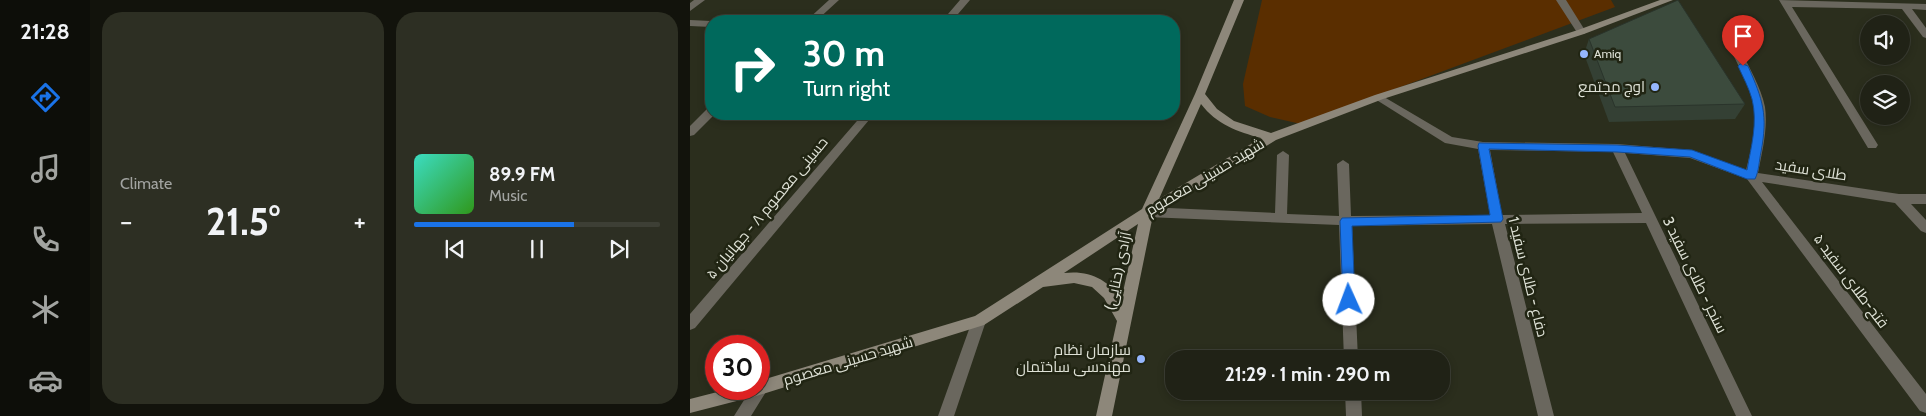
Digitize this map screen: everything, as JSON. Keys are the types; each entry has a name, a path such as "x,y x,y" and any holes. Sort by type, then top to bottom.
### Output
{"main road":[{"name":"آزادی (حنایی)","path":"1104,416 1147,212 1200,94 1239,0"},
{"name":"شهید حسینی معصوم","path":"770,385 979,321 1147,212 1272,137 1379,97 1581,32 1657,2 1668,0"},
{"path":"1200,94 1210,109 1225,122 1239,129 1272,137"},
{"path":"1035,285 1063,278 1083,278 1102,286 1124,320"},
{"name":"شهید حسینی معصوم","path":"690,406 713,400"}],"street":[{"path":"690,8 700,0"},
{"path":"818,15 834,0"},
{"path":"952,15 965,0"},
{"path":"1561,0 1581,32"},
{"path":"1785,2 1926,7"},
{"path":"1785,2 1872,145"},
{"path":"1905,7 1926,35"},
{"path":"690,23 705,24"},
{"path":"1736,50 1757,98 1760,114 1759,134 1751,176"},
{"name":"طلای سفید","path":"1379,97 1449,140 1483,146 1617,148 1692,154 1751,176 1899,199 1926,199"},
{"path":"690,132 705,118"},
{"name":"حسینی معصوم ۸ - جهانیان ۵","path":"690,324 864,120"},
{"name":"دفاع - طلای سفید 1","path":"1483,146 1497,219 1546,416"},
{"name":"سنجر - طلای سفید 3","path":"1617,148 1744,416"},
{"path":"1281,219 1283,155"},
{"path":"1342,164 1352,350"},
{"name":"فتح-طلای سفید ۵","path":"1751,176 1926,406"},
{"path":"1899,199 1926,228"},
{"path":"1147,212 1346,221 1649,218"},
{"path":"946,416 979,321"},
{"path":"742,416 752,400"},
{"path":"1353,400 1354,416"}],"shaded area":[{"path":"1262,0 1611,0 1615,7 1301,124 1270,117 1245,106 1243,84"}],"building":[{"name":"اوج مجتمع","path":"1678,0 1745,104 1615,107 1589,39"}],"place":[{"name":"Amiq","path":"1584,54"},
{"name":"اوج مجتمع","path":"1655,87"},
{"name":"سازمان نظام مهندسی ساختمان","path":"1141,359"}],"route":[{"path":"1349,300 1346,221 1497,219 1483,146 1617,148 1692,154 1751,176 1759,134 1760,114 1757,98 1743,66"}]}
